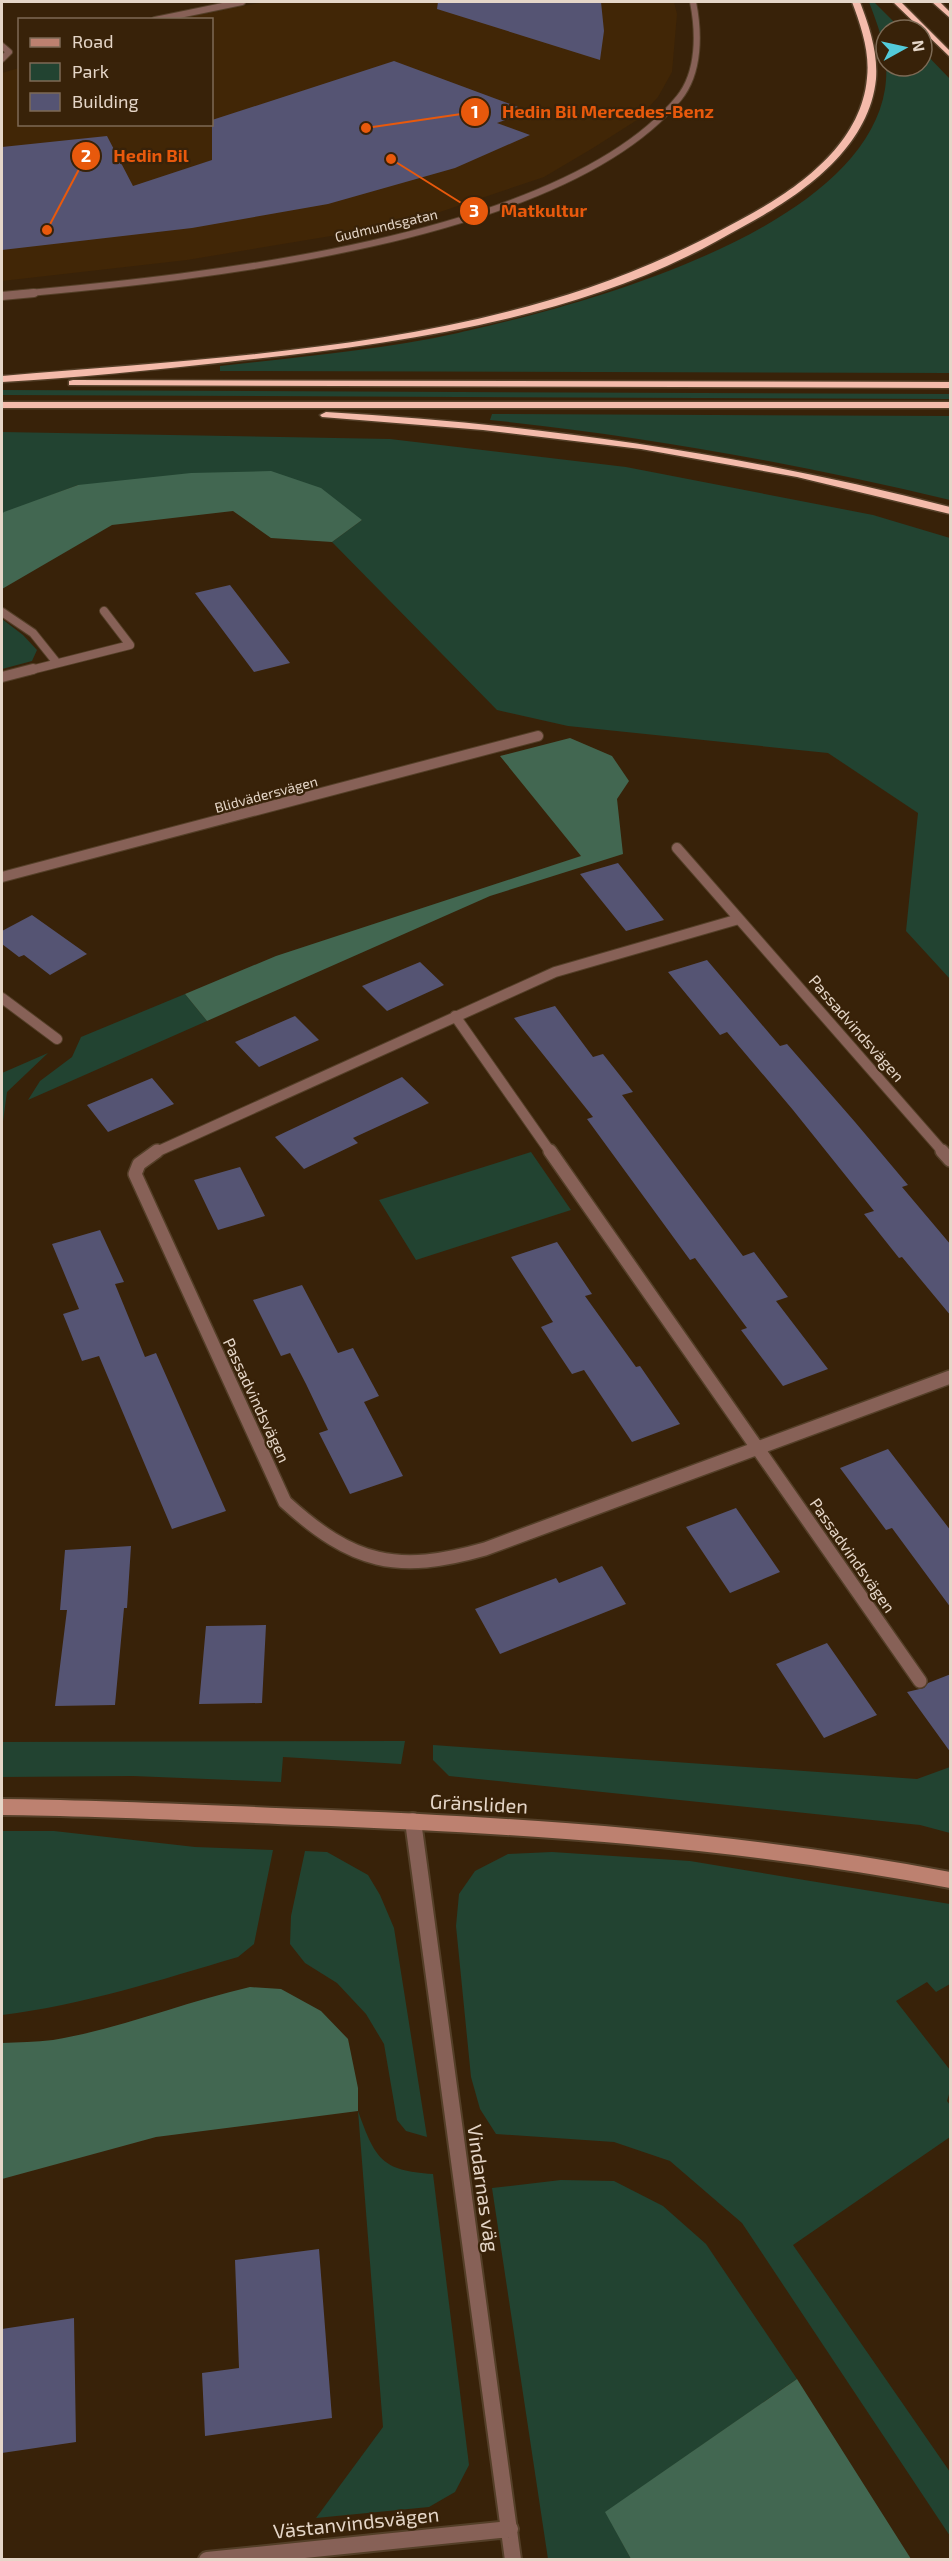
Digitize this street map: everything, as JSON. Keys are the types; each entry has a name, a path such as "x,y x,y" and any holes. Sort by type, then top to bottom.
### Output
{"highway":[{"path":"2,381 248,357 358,343 458,325 549,302 616,281 684,254 741,226 785,198 820,171 847,141 862,114 870,86 871,56 866,28 856,2"},
{"path":"897,2 951,55"},
{"path":"936,2 951,16"},
{"path":"2,381 951,386"},
{"path":"2,405 951,405"},
{"path":"105,405 331,416 553,435 745,465 951,511"}],"street":[{"path":"165,18 242,2"},
{"name":"Gudmundsgatan","path":"2,296 166,278 338,249 449,222 547,189 617,153 663,117 680,96 690,75 696,52 693,2"},
{"path":"3,44 9,54"},
{"path":"2,59 18,50"},
{"path":"2,677 130,645 104,610"},
{"path":"2,612 33,633 57,663"},
{"name":"Blidvädersvägen","path":"2,877 538,736"},
{"name":"Passadvindsvägen","path":"677,848 951,1160"},
{"name":"Passadvindsvägen","path":"739,919 555,972 147,1156 139,1164 135,1174 285,1502 328,1540 366,1557 389,1562 437,1562 485,1549 951,1377"},
{"path":"2,998 57,1039"},
{"name":"Passadvindsvägen","path":"455,1016 920,1681"},
{"name":"Gränsliden","path":"2,1807 413,1821 601,1831 796,1853 951,1880"},
{"name":"Vindarnas väg","path":"413,1821 513,2559"},
{"name":"Västanvindsvägen","path":"207,2559 510,2529"}],"shaded area":[{"path":"264,2 674,2 677,14 672,72 658,97 637,120 544,177 425,217 337,235 187,260 2,281 2,73 18,68 18,126 213,126 213,18 184,18"}],"green space":[{"path":"869,2 874,2 890,18 874,18"},
{"path":"934,62 950,79 950,373 220,371 220,366 399,344 510,321 640,282 708,254 771,222 825,184 865,139 885,89 886,78 934,78"},
{"path":"2,390 950,394 950,399 2,395"},
{"path":"492,414 950,416 950,500 722,452 606,434 490,420"},
{"path":"2,432 390,439 626,467 873,515 950,538 950,979 906,931 918,813 828,753 568,726 497,710 332,542 362,520 78,485 2,514"},
{"path":"271,471 321,488 362,520 332,542 271,538 233,511 112,525 2,589 2,514 4,512 78,485 191,473"},
{"path":"2,619 23,635 37,650 32,661 2,669"},
{"path":"570,738 612,756 629,781 617,799 623,854 490,896 207,1021 185,994 276,956 581,856 500,756"},
{"path":"185,994 207,1021 28,1100 40,1081 72,1057 81,1037"},
{"path":"48,1053 7,1092 2,1129 2,1073"},
{"path":"531,1152 571,1210 416,1260 379,1200"},
{"path":"405,1741 401,1764 283,1757 281,1782 133,1776 2,1777 2,1742"},
{"path":"433,1745 917,1779 950,1767 950,1833 920,1825 449,1776 433,1760"},
{"path":"2,1831 54,1831 195,1847 273,1850 254,1944 238,1957 150,1983 62,2005 2,2015"},
{"path":"305,1851 327,1852 368,1875 380,1895 394,1928 427,2137 406,2131 397,2120 384,2044 366,2014 337,1983 305,1963 290,1944 291,1916"},
{"path":"552,1852 690,1861 950,1904 950,1984 936,1992 927,1982 896,2001 950,2070 950,2091 947,2101 950,2105 950,2137 793,2245 950,2472 950,2536 742,2223 670,2161 614,2142 496,2134 480,2109 471,2077 456,1926 459,1894 475,1871 508,1854"},
{"path":"250,1987 281,1989 321,2011 348,2039 358,2088 358,2111 156,2137 2,2179 2,2043 47,2041 78,2035"},
{"path":"358,2111 375,2151 382,2159 402,2170 433,2174 469,2465 455,2492 429,2507 316,2518 383,2427"},
{"path":"561,2180 614,2181 663,2206 706,2244 797,2379 606,2512 631,2559 548,2559 492,2188"},
{"path":"797,2379 911,2559 631,2559 605,2512"}],"building":[{"path":"438,2 601,2 604,31 600,60 437,9"},
{"path":"394,61 529,111 497,123 530,135 455,168 328,204 192,228 2,250 2,147 107,136 133,186 212,160 213,120"},
{"path":"230,585 290,663 254,672 195,593"},
{"path":"618,863 664,920 626,931 580,874"},
{"path":"32,915 87,954 50,975 24,955 19,957 2,944 2,931"},
{"path":"707,960 780,1046 787,1044 855,1122 908,1185 902,1187 951,1245 951,1316 902,1257 899,1258 864,1214 874,1211 793,1110 727,1032 720,1035 668,972"},
{"path":"420,962 444,985 387,1011 362,986"},
{"path":"555,1006 593,1057 603,1054 633,1092 622,1095 743,1256 754,1252 788,1297 776,1301 828,1369 783,1386 741,1330 747,1328 695,1258 690,1260 587,1119 593,1117 514,1018"},
{"path":"295,1016 319,1040 259,1067 235,1042"},
{"path":"402,1077 429,1103 353,1138 358,1143 304,1169 275,1137"},
{"path":"152,1078 174,1104 108,1132 87,1105"},
{"path":"240,1167 265,1216 218,1230 194,1180"},
{"path":"100,1230 124,1282 115,1284 145,1357 156,1353 226,1511 172,1529 99,1356 82,1361 63,1314 79,1309 52,1244"},
{"path":"557,1242 592,1294 585,1296 636,1367 640,1366 680,1424 632,1442 584,1370 572,1374 541,1327 553,1322 511,1257"},
{"path":"302,1285 338,1353 353,1348 379,1396 364,1402 403,1476 350,1494 319,1433 328,1430 306,1384 290,1353 281,1356 253,1300"},
{"path":"888,1449 951,1531 951,1608 892,1528 886,1530 840,1468"},
{"path":"736,1508 780,1572 730,1593 686,1527"},
{"path":"131,1546 127,1608 124,1608 115,1705 55,1706 67,1610 60,1610 65,1550"},
{"path":"602,1566 626,1604 500,1654 475,1609 556,1578 559,1583"},
{"path":"266,1625 262,1703 199,1704 206,1626"},
{"path":"827,1643 877,1715 824,1738 776,1664"},
{"path":"951,1674 951,1753 907,1692 924,1688 928,1683"},
{"path":"319,2249 332,2418 205,2436 202,2373 239,2368 235,2260"},
{"path":"74,2318 76,2442 2,2453 2,2329"}],"place":[{"name":"Hedin Bil Mercedes-Benz","path":"366,128"},
{"name":"Matkultur","path":"391,159"},
{"name":"Hedin Bil","path":"47,230"}]}
